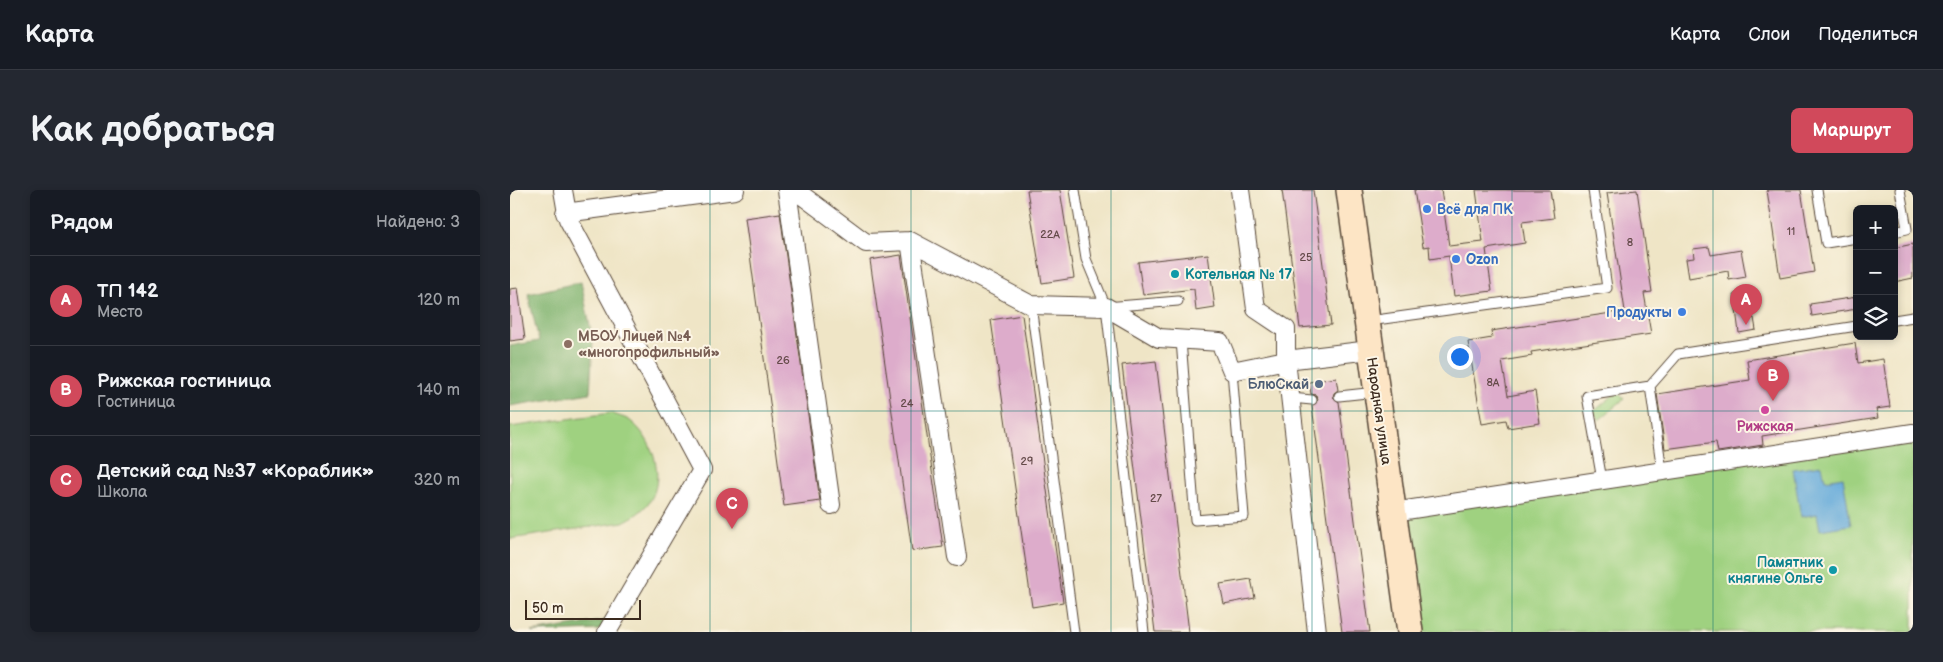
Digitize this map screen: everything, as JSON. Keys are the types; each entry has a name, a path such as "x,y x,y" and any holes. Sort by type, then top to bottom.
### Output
{"street":[{"path":"563,190 566,212 702,470 608,632"},
{"path":"566,212 735,190"},
{"path":"787,190 831,505"},
{"path":"796,190 866,243 910,241 1031,305 1106,307 1159,338 1220,342 1232,371 1286,360 1370,350"},
{"path":"1240,190 1256,309 1286,329 1286,360 1316,632"},
{"name":"Народная улица","path":"1349,190 1410,632"},
{"path":"910,241 957,557"},
{"path":"1393,512 1913,433"}],"lane":[{"path":"1075,190 1086,259 1106,307 1144,632"},
{"path":"1367,322 1607,288 1593,190"},
{"path":"1818,190 1826,244 1853,239"},
{"path":"1898,231 1907,229 1900,190"},
{"path":"1106,307 1178,301"},
{"path":"1031,305 1074,632"},
{"path":"1602,480 1586,396 1650,386 1678,354 1853,327"},
{"path":"1181,340 1196,520 1244,516 1232,371"},
{"path":"1650,386 1662,471"},
{"path":"1339,396 1377,392"},
{"path":"1291,398 1312,400"}],"green space":[{"path":"581,282 593,341 590,393 510,406 510,346 539,341 528,294"},
{"path":"1617,392 1624,399 1599,420 1593,412"},
{"path":"611,413 629,420 637,427 650,446 654,457 657,480 655,491 647,505 623,522 510,539 510,427"},
{"path":"1913,437 1913,632 1417,632 1404,514"},
{"path":"608,620 600,630 532,632"}],"water":[{"path":"1822,465 1825,480 1843,477 1851,525 1820,530 1817,514 1801,517 1793,469"}],"building":[{"path":"1027,190 1060,190 1074,278 1042,283"},
{"path":"1282,190 1313,190 1331,325 1300,328"},
{"path":"1414,190 1441,190 1449,246 1483,242 1476,190 1550,190 1554,218 1522,222 1525,243 1486,249 1492,291 1454,296 1449,256 1430,259 1429,246 1423,247"},
{"path":"1637,190 1652,292 1644,293 1651,334 1531,352 1532,356 1502,361 1508,396 1535,391 1540,423 1508,428 1506,420 1482,424 1468,342 1492,338 1491,331 1625,311 1607,193"},
{"path":"1767,190 1801,190 1814,272 1780,278"},
{"path":"780,213 820,501 784,506 745,218"},
{"path":"1913,244 1913,278 1898,281 1898,247"},
{"path":"1709,247 1711,255 1741,250 1746,277 1729,280 1728,271 1689,278 1686,259 1694,258 1693,249"},
{"name":"Котельная № 17","path":"1208,254 1215,308 1196,311 1194,289 1143,295 1138,262"},
{"path":"901,255 943,547 912,551 870,260"},
{"path":"518,288 525,339 510,341 510,289"},
{"path":"1744,292 1750,318 1754,318 1756,330 1739,333 1734,294"},
{"path":"1853,298 1853,310 1812,316 1810,304"},
{"path":"1022,315 1063,602 1032,607 991,320"},
{"path":"1855,343 1858,363 1883,359 1890,407 1876,409 1878,418 1762,436 1763,445 1718,452 1716,442 1665,449 1657,394 1750,380 1747,360"},
{"path":"1156,361 1189,632 1155,632 1122,365"},
{"path":"1336,378 1338,390 1334,393 1333,397 1339,402 1370,632 1342,632 1312,406 1318,400 1316,395 1311,394 1309,382"},
{"path":"1251,579 1255,598 1224,604 1220,584"}],"place":[{"name":"Всё для ПК","path":"1427,209"},
{"name":"Ozon","path":"1456,259"},
{"name":"Котельная № 17","path":"1175,274"},
{"name":"Продукты","path":"1682,312"},
{"name":"ТП 142","path":"1746,325"},
{"name":"МБОУ Лицей №4 «многопрофильный»","path":"568,344"},
{"name":"БлюСкай","path":"1319,384"},
{"name":"Рижская гостиница","path":"1773,401"},
{"name":"Рижская","path":"1765,410"},
{"name":"Детский сад №37 «Кораблик»","path":"732,529"},
{"name":"Памятник княгине Ольге","path":"1833,570"}]}
